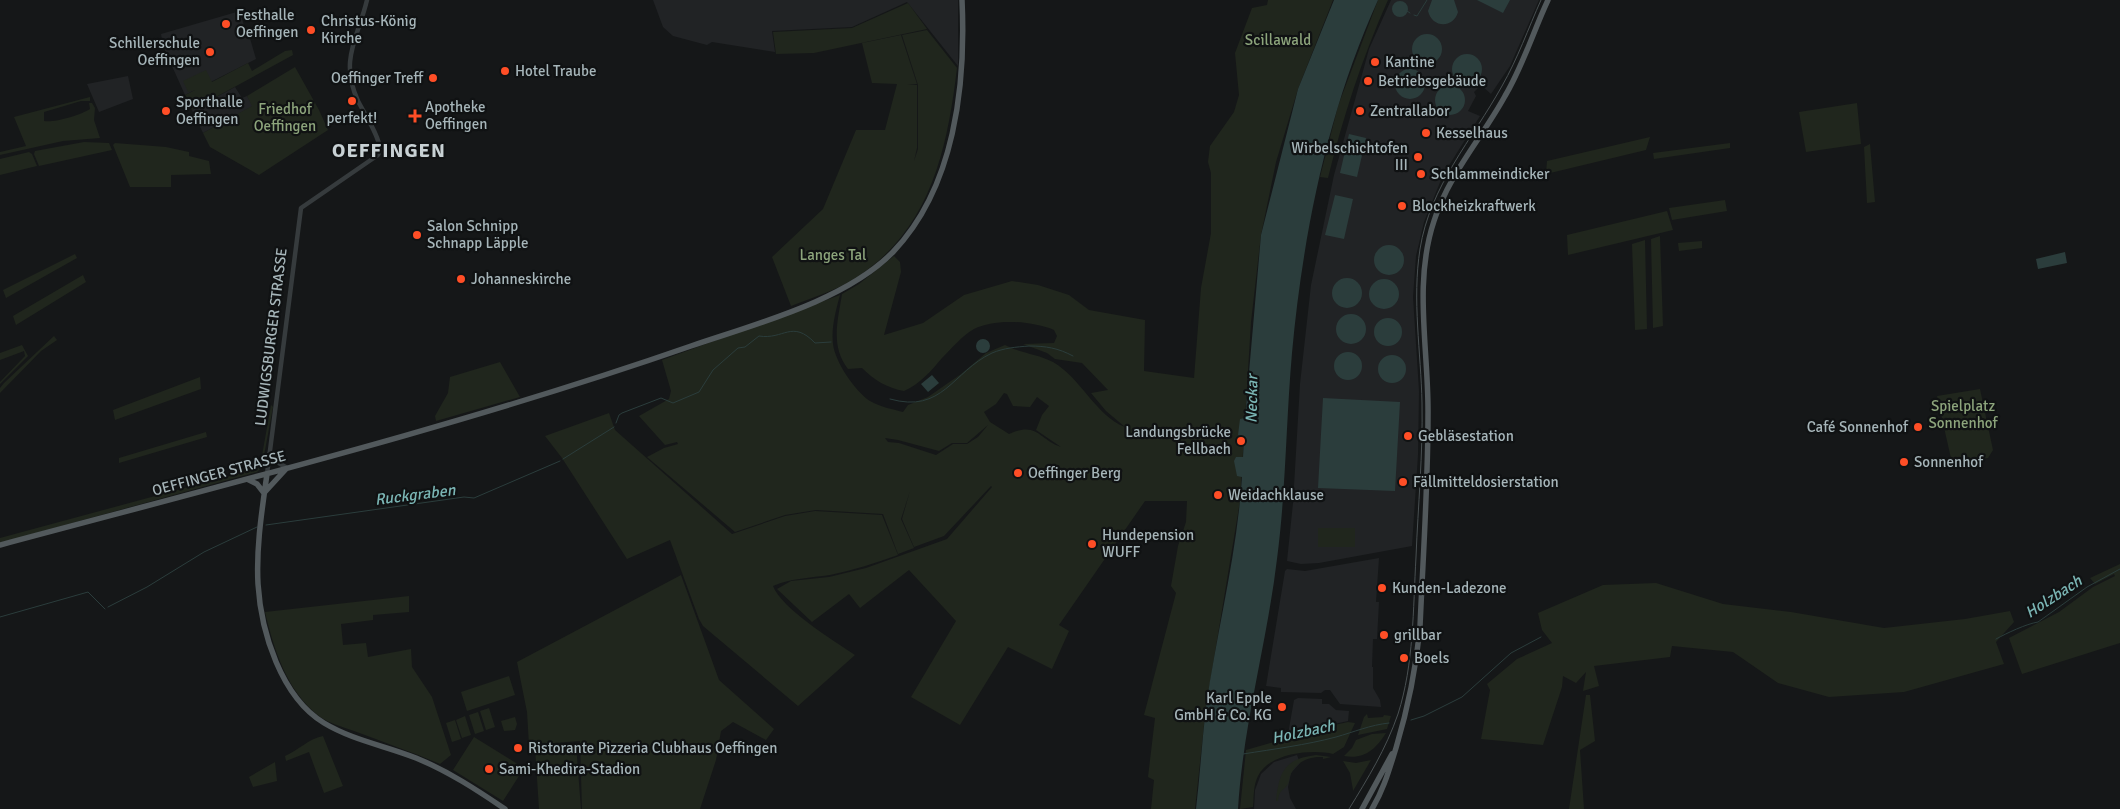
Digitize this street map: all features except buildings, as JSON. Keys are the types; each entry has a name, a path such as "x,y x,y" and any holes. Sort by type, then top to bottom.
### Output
{"main road":[{"name":"OEFFINGER STRASSE","path":"0,544 267,474 461,419 650,360 827,296 857,280 882,262 903,241 921,214 937,183 950,140 959,87 962,51 962,0"},
{"path":"1372,809 1385,784 1410,699 1420,627 1428,459 1423,288 1428,246 1434,220 1452,180 1505,97 1523,61 1548,0"},
{"path":"264,493 287,468"},
{"path":"267,474 259,535 258,584 263,614 273,652 281,672 295,696 310,712 330,726 433,765 505,809"},
{"path":"246,479 257,484 264,493"},
{"path":"1362,809 1395,750"}],"street":[{"name":"LUDWIGSBURGER STRASSE","path":"267,474 300,212 304,205 329,190 378,155 380,146 357,97 351,76 350,52 366,0"},
{"path":"269,454 278,463 287,468"}],"shaded area":[{"path":"653,0 958,0 958,66 907,2 852,27 772,31 775,52 712,42 707,45 673,36 663,27"},
{"path":"1391,0 1539,0 1510,66 1491,94 1481,85 1474,92 1476,96 1468,111 1480,116 1443,175 1424,222 1416,256 1413,297 1419,391 1418,455 1412,546 1319,563 1301,564 1287,561 1293,503 1300,384 1311,285 1334,175 1369,49"},
{"name":"Schillerschule Oeffingen","path":"240,11 256,59 185,95 163,46 161,34"},
{"path":"128,76 133,99 99,112 87,84"},
{"path":"235,87 242,98 247,96 253,106 203,133 192,110"},
{"path":"1379,558 1376,602 1379,602 1377,639 1373,639 1372,667 1373,688 1380,700 1381,707 1340,704 1330,690 1325,690 1321,693 1281,692 1281,688 1266,686 1285,571 1287,569 1305,571"},
{"path":"1298,698 1322,699 1322,704 1329,704 1336,710 1349,711 1348,721 1288,734 1294,700"},
{"path":"1297,755 1300,763 1291,773 1288,787 1290,798 1296,809 1254,809 1255,790 1261,774 1274,762"}],"green space":[{"name":"Scillawald","path":"1268,0 1333,0 1298,89 1276,162 1261,235 1251,322 1240,501 1206,707 1195,809 1151,809 1154,780 1148,777 1155,718 1144,715 1176,593 1171,586 1178,546 1186,522 1187,501 1145,501 1059,625 1069,631 1052,669 1008,647 960,725 911,697 956,621 909,570 860,608 849,594 812,622 777,589 791,581 829,577 866,568 947,539 991,486 944,536 914,547 902,519 910,491 901,519 914,548 898,554 883,514 816,510 785,515 735,532 647,457 664,448 678,444 677,442 665,445 639,416 669,399 671,391 662,360 840,295 833,325 835,351 852,383 864,396 874,403 903,412 908,405 928,397 961,374 986,353 1005,345 1053,362 1072,377 1105,414 1125,427 1106,411 1091,393 1108,390 1082,363 1055,359 1047,353 1023,344 1054,343 1057,336 1054,330 1035,324 1003,322 992,323 974,329 957,342 925,377 904,391 881,383 862,368 848,369 842,360 837,342 837,323 842,294 859,284 894,256 900,262 901,272 884,335 923,323 964,295 1012,281 1038,285 1069,295 1089,310 1145,320 1144,371 1194,378 1201,288 1211,233 1211,173 1208,162 1210,146 1234,112 1239,95 1235,53 1252,8 1267,5","holes":["1004,393 1007,394 1013,406 1030,407 1037,397 1049,406 1042,415 1036,430 1061,447 1038,433 1026,430 1009,434 990,422 984,412 996,404","988,425 978,437 967,444 953,444 936,455 899,443 888,442 885,438 939,451 952,443 967,443"]},
{"path":"1378,0 1388,0 1354,88 1328,178 1320,177 1338,106"},
{"path":"908,3 927,29 814,53 776,54 773,32 852,28"},
{"name":"Langes Tal","path":"927,30 957,68 947,129 940,159 930,187 917,213 901,237 880,260 854,279 831,291 791,306 772,257 823,209 856,130 885,130 897,84 872,83 862,43 901,35 917,84 907,84 917,85 917,148 914,161 918,149 918,85 902,35"},
{"path":"292,50 293,55 192,110 185,95 195,90 188,92 183,81 206,70 212,82 248,63 252,71 285,51"},
{"name":"Friedhof Oeffingen","path":"295,67 328,130 259,175 210,147 203,133 252,106 247,96"},
{"path":"90,97 90,101 81,101 44,112 44,121 61,120 80,114 90,109 89,103 92,103 95,108 94,120 100,138 63,141 0,155 0,152 26,146 14,117"},
{"path":"1857,103 1861,144 1806,152 1799,112"},
{"path":"1650,137 1646,150 1546,174 1547,161"},
{"path":"84,142 109,143 112,150 39,166 34,154 35,151"},
{"path":"115,143 166,147 189,152 189,156 209,161 211,174 171,175 171,187 130,187 113,145"},
{"path":"1730,143 1730,148 1654,159 1653,153"},
{"path":"1870,144 1875,202 1867,203 1864,147"},
{"path":"29,152 32,154 37,166 0,175 0,159"},
{"path":"1725,200 1727,211 1672,220 1669,208"},
{"path":"1667,211 1673,230 1568,255 1567,235"},
{"path":"1660,236 1663,326 1653,328 1651,239"},
{"path":"1645,240 1647,329 1635,330 1632,244"},
{"path":"1702,241 1702,248 1679,251 1678,243"},
{"path":"75,254 77,258 6,298 3,290"},
{"path":"83,275 86,282 16,325 13,316"},
{"path":"54,336 57,340 41,351 0,393 0,388 4,383"},
{"path":"22,345 28,356 0,384 25,356 24,351 0,360 0,353"},
{"path":"500,362 520,397 436,421 435,416 448,393 450,377"},
{"path":"200,377 201,389 115,420 113,410"},
{"name":"Spielplatz Sonnenhof","path":"1980,389 1993,450 1988,458 1952,463 1937,396"},
{"path":"271,405 273,407 263,461 261,468 257,472 0,543 0,538 255,469 261,461"},
{"path":"609,413 615,430 732,534 785,516 815,511 882,515 898,555 839,573 794,580 773,586 778,595 797,614 855,655 798,706 703,626 670,540 627,559 562,458 545,436"},
{"path":"206,432 207,437 119,463 119,458"},
{"path":"1318,528 1355,528 1355,547 1318,547"},
{"path":"2120,564 2120,643 2022,674 2009,638 2059,612 2093,587 2115,576 2114,574 2095,584 2090,578"},
{"path":"681,575 719,680 774,729 766,740 733,722 721,731 716,760 700,809 582,809 580,741 529,745 527,712 517,662"},
{"path":"1656,583 1723,604 1791,612 1884,628 1965,619 2010,611 2014,622 1996,642 2004,664 1904,692 1829,697 1778,683 1733,652 1672,646 1670,657 1594,666 1599,686 1583,691 1586,672 1576,683 1563,676 1562,687 1543,745 1481,739 1490,690 1487,684 1517,659 1552,643 1542,630 1538,613 1603,585"},
{"path":"409,596 409,612 373,615 373,620 341,624 343,645 366,643 368,657 411,649 412,667 432,697 451,755 440,764 336,725 319,716 298,695 283,669 265,612"},
{"path":"509,676 515,695 467,711 461,692"},
{"path":"1586,695 1590,695 1595,741 1580,750 1584,809 1569,809"},
{"path":"489,708 495,727 486,730 480,711"},
{"path":"478,712 484,731 475,734 469,715"},
{"path":"1367,714 1368,718 1383,717 1384,715 1391,716 1387,729 1358,735 1364,717"},
{"path":"465,716 471,735 462,738 456,720"},
{"path":"515,717 517,724 515,730 504,731 501,721"},
{"path":"455,720 461,739 452,742 446,723"},
{"path":"1348,722 1355,723 1344,747 1333,754 1314,752 1292,754 1271,762 1258,776 1255,784 1253,807 1240,809 1246,750 1288,738 1289,735"},
{"path":"1386,733 1369,752 1358,756 1344,756 1352,748 1356,740 1372,734"},
{"path":"323,736 343,786 324,793 309,752 286,761 285,756"},
{"name":"Sami-Khedira-Stadion","path":"474,737 524,768 503,801 453,770"},
{"path":"576,744 581,809 539,809 535,747"},
{"path":"1316,755 1331,757 1308,759 1295,767 1288,784 1280,792 1278,801 1276,801 1279,782 1286,768 1297,760"},
{"path":"1371,760 1353,791 1350,773 1343,761 1356,763"},
{"path":"275,762 277,781 253,787 249,777"}],"water":[{"name":"Neckar","path":"1334,0 1378,0 1360,42 1332,128 1320,173 1303,263 1292,353 1277,559 1245,746 1238,809 1196,809 1206,707 1236,535 1242,477 1237,476 1234,461 1236,457 1243,457 1244,438 1238,435 1240,419 1245,418 1261,235 1298,89"},
{"path":"1432,0 1454,0 1458,12 1455,18 1447,24 1434,21 1428,11"},
{"path":"1477,0 1510,0 1503,13"},
{"path":"1397,1 1403,1 1408,6 1406,15 1397,17 1392,12 1392,6"},
{"path":"1427,34 1438,38 1442,49 1438,60 1427,64 1416,60 1412,49 1416,38"},
{"path":"1467,54 1478,58 1482,69 1478,80 1467,84 1456,80 1452,69 1456,58"},
{"path":"1410,69 1421,73 1425,84 1421,95 1410,99 1399,95 1395,84 1399,73"},
{"path":"1450,85 1461,89 1465,100 1461,111 1450,115 1439,111 1435,100 1439,89"},
{"path":"1349,134 1366,138 1357,177 1340,173"},
{"path":"1335,195 1353,199 1344,239 1325,235"},
{"path":"1389,245 1400,249 1404,260 1400,271 1389,275 1378,271 1374,260 1378,249"},
{"path":"2065,252 2067,263 2038,269 2036,259"},
{"path":"1347,278 1358,282 1362,293 1358,304 1347,308 1336,304 1332,293 1336,282"},
{"path":"1384,279 1395,283 1399,294 1395,305 1384,309 1373,305 1369,294 1373,283"},
{"path":"1351,314 1357,315 1365,323 1365,335 1357,343 1351,344 1345,343 1337,335 1336,329 1337,323 1345,315"},
{"path":"1388,318 1398,322 1402,332 1398,342 1388,346 1378,342 1374,332 1378,322"},
{"path":"980,339 986,339 990,346 986,353 980,353 976,349 976,343"},
{"path":"1348,352 1358,356 1362,366 1358,376 1348,380 1338,376 1334,366 1338,356"},
{"path":"1392,355 1402,359 1406,369 1402,379 1392,383 1382,379 1378,369 1382,359"},
{"path":"932,375 939,383 928,392 921,384"},
{"path":"1323,398 1400,402 1395,491 1318,488"}],"waterway":[{"path":"1414,15 1417,16 1427,0"},
{"name":"Ruckgraben","path":"616,423 619,415 622,413 661,398 673,403 699,392 713,370 738,348 745,347 759,336 794,331 800,332 815,343 831,342"},
{"name":"Ruckgraben","path":"890,399 908,402 923,401 935,396 946,389 978,361 992,353 1006,349 1041,346 1057,349 1073,356"},
{"name":"Ruckgraben","path":"563,459 614,427"},
{"name":"Ruckgraben","path":"266,525 464,497 474,498 560,461"},
{"name":"Ruckgraben","path":"108,607 147,587 204,552 257,527"},
{"name":"Holzbach","path":"1996,639 2038,622 2087,587 2120,569"},
{"name":"Ruckgraben","path":"0,617 88,592 105,609"},
{"name":"Holzbach","path":"1411,720 1424,716 1462,697 1511,653 1541,637"},
{"name":"Holzbach","path":"1243,754 1290,747 1389,723"}],"tram line":[{"path":"1349,809 1376,763 1393,727 1403,695 1410,656 1422,441 1417,287 1420,249 1425,226 1442,184 1508,75 1541,0"}],"place":[{"name":"Festhalle Oeffingen","path":"226,24"},
{"name":"Christus-König Kirche","path":"311,30"},
{"name":"Schillerschule Oeffingen","path":"210,52"},
{"name":"Kantine","path":"1375,62"},
{"name":"Hotel Traube","path":"505,71"},
{"name":"Oeffinger Treff","path":"433,78"},
{"name":"Betriebsgebäude","path":"1368,81"},
{"name":"perfekt!","path":"352,101"},
{"name":"Sporthalle Oeffingen","path":"166,111"},
{"name":"Zentrallabor","path":"1360,111"},
{"name":"Apotheke Oeffingen","path":"415,116"},
{"name":"Kesselhaus","path":"1426,133"},
{"name":"Wirbelschichtofen III","path":"1418,157"},
{"name":"Schlammeindicker","path":"1421,174"},
{"name":"Blockheizkraftwerk","path":"1402,206"},
{"name":"Salon Schnipp Schnapp Läpple","path":"417,235"},
{"name":"Johanneskirche","path":"461,279"},
{"name":"Café Sonnenhof","path":"1918,427"},
{"name":"Gebläsestation","path":"1408,436"},
{"name":"Landungsbrücke Fellbach","path":"1241,441"},
{"name":"Sonnenhof","path":"1904,462"},
{"name":"Oeffinger Berg","path":"1018,473"},
{"name":"Fällmitteldosierstation","path":"1403,482"},
{"name":"Weidachklause","path":"1218,495"},
{"name":"Hundepension WUFF","path":"1092,544"},
{"name":"Kunden-Ladezone","path":"1382,588"},
{"name":"grillbar","path":"1384,635"},
{"name":"Boels","path":"1404,658"},
{"name":"Karl Epple GmbH & Co. KG","path":"1282,707"},
{"name":"Ristorante Pizzeria Clubhaus Oeffingen","path":"518,748"},
{"name":"Sami-Khedira-Stadion","path":"489,769"}],"district":[{"name":"OEFFINGEN","path":"389,150"}]}
